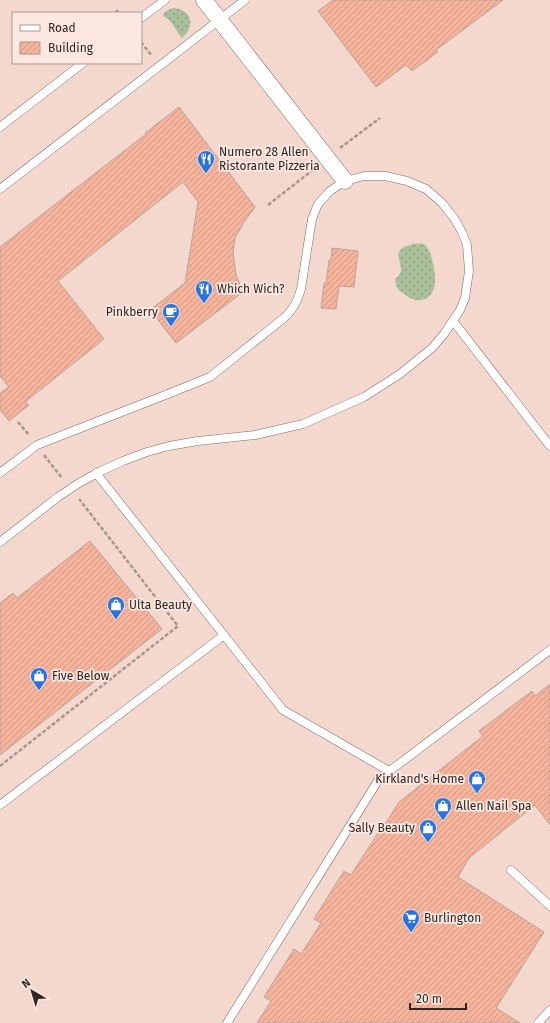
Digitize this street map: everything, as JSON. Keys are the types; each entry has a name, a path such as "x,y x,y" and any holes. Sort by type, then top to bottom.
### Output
{"street":[{"path":"204,0 344,181"}],"lane":[{"path":"142,17 165,0"},
{"path":"0,189 246,0"},
{"path":"0,127 82,64"},
{"path":"0,473 37,445 210,377 284,318 294,307 301,289 312,219 318,204 326,194 344,181 364,176 385,176 407,181 426,189 442,203 454,218 462,232 466,245 469,271 460,310 444,334 432,348 400,374 364,396 303,424 255,435 198,441 169,446 129,459 70,488 0,542"},
{"path":"453,321 550,446"},
{"path":"96,474 283,710 389,771"},
{"path":"0,804 224,635"},
{"path":"227,1023 379,779 550,650"},
{"path":"512,870 550,906"},
{"path":"538,1023 550,1010"}],"path":[{"path":"0,766 178,626 18,422"}],"shaded area":[{"path":"0,0 550,0 550,1023 0,1023"}],"green space":[{"path":"174,8 185,12 190,20 189,29 182,38 172,23 163,15 166,11"},
{"path":"413,244 422,244 426,246 434,266 435,280 432,293 422,300 414,300 404,294 398,289 395,282 395,279 401,271 398,255 399,252 404,247"}],"building":[{"path":"333,0 503,0 436,50 438,52 412,71 406,65 376,87 318,11"},
{"path":"179,107 255,207 235,238 233,253 236,275 243,292 176,343 150,310 185,283 198,202 183,182 58,281 104,339 25,402 29,405 9,421 0,410 0,393 9,387 0,376 0,247"},
{"path":"332,248 358,251 354,287 339,286 336,309 321,308 324,283 326,283"},
{"path":"90,541 162,629 0,755 0,603 13,593 17,598"},
{"path":"550,684 550,825 535,805 469,858 458,877 544,932 496,1008 520,1023 257,1023 271,1001 264,997 294,949 301,954 321,923 314,919 344,871 351,875 399,802 483,736 479,731 532,691 535,696"}],"place":[{"name":"Numero 28 Allen Ristorante Pizzeria","path":"206,174"},
{"name":"Which Wich?","path":"204,304"},
{"name":"Pinkberry","path":"171,327"},
{"name":"Ulta Beauty","path":"116,620"},
{"name":"Five Below","path":"39,691"},
{"name":"Kirkland's Home","path":"477,794"},
{"name":"Allen Nail Spa","path":"443,821"},
{"name":"Sally Beauty","path":"428,843"},
{"name":"Burlington","path":"411,933"}]}
